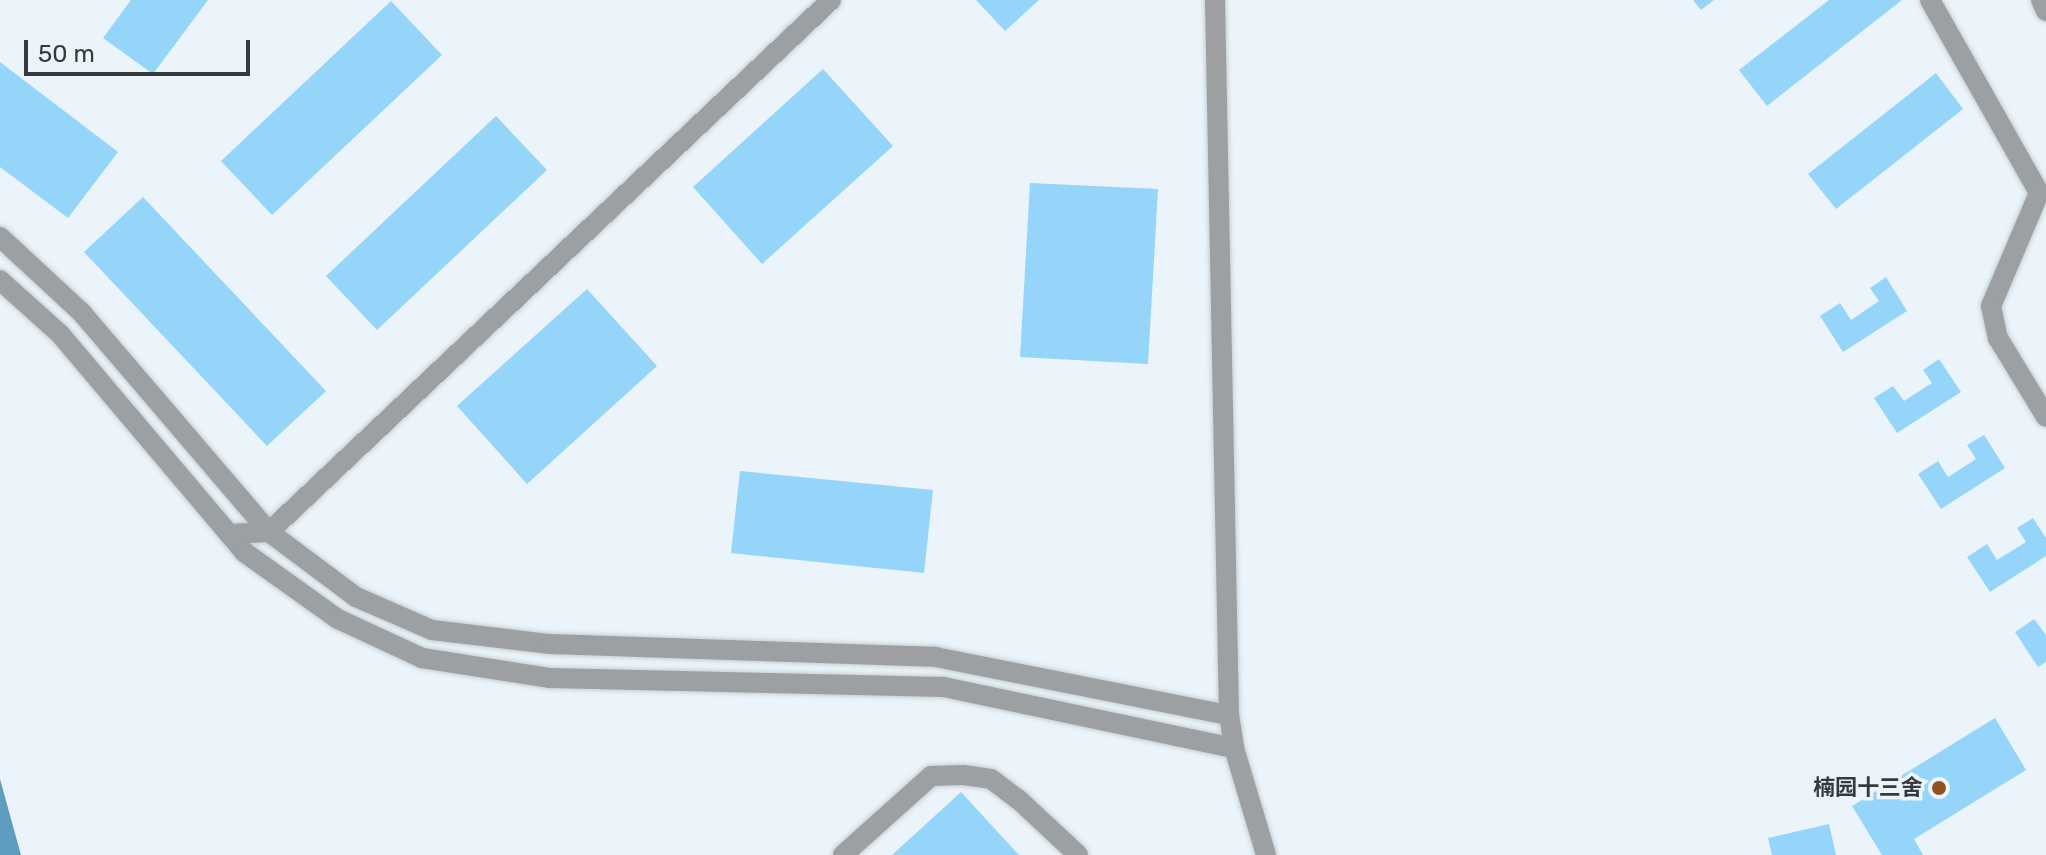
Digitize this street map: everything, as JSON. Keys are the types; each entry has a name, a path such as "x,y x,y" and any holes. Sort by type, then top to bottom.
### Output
{"street":[{"path":"229,534 269,532 831,0"},
{"path":"1215,0 1229,715 1234,748 1266,855"},
{"path":"1930,0 2043,188 1991,306 1998,338 2046,417"},
{"path":"2041,0 2046,11"},
{"path":"0,237 82,313 269,532 356,597 432,630 550,644 935,657 1229,715"},
{"path":"0,280 60,334 244,552 338,619 422,658 550,678 944,687 1234,748"},
{"path":"269,532 271,571"},
{"path":"843,855 931,776 963,775 991,779 1078,855"}],"water":[{"path":"0,779 21,855 0,855"}],"building":[{"path":"131,0 208,0 153,74 103,38"},
{"path":"976,0 1039,0 1005,31"},
{"path":"1693,0 1714,0 1701,10"},
{"path":"1829,0 1902,0 1767,106 1739,70"},
{"path":"391,1 442,55 272,215 221,161"},
{"path":"0,62 118,152 68,218 0,167"},
{"path":"823,69 893,146 762,264 693,187"},
{"path":"1936,73 1963,109 1836,209 1808,174"},
{"path":"496,116 547,170 377,330 326,276"},
{"path":"1030,183 1158,189 1148,364 1020,357"},
{"path":"143,197 326,391 267,446 84,252"},
{"path":"1886,277 1907,311 1843,352 1820,316 1840,303 1851,320 1879,301 1870,288"},
{"path":"587,289 657,366 527,484 457,406"},
{"path":"1939,359 1961,392 1897,433 1874,398 1893,386 1904,401 1932,383 1923,370"},
{"path":"1984,435 2005,468 1941,509 1918,474 1938,461 1948,477 1976,459 1967,445"},
{"path":"740,471 933,490 924,573 731,553"},
{"path":"2033,518 2046,538 2046,556 1990,592 1967,557 1987,544 1997,560 2026,542 2017,528"},
{"path":"2034,619 2046,635 2046,662 2038,667 2015,632"},
{"name":"楠园十三舍","path":"1995,718 2026,770 1914,839 1923,855 1882,855 1852,806"},
{"path":"961,792 1019,855 892,855"},
{"path":"1829,824 1836,855 1772,855 1768,838"}],"place":[{"name":"楠园十三舍","path":"1939,788"}]}
